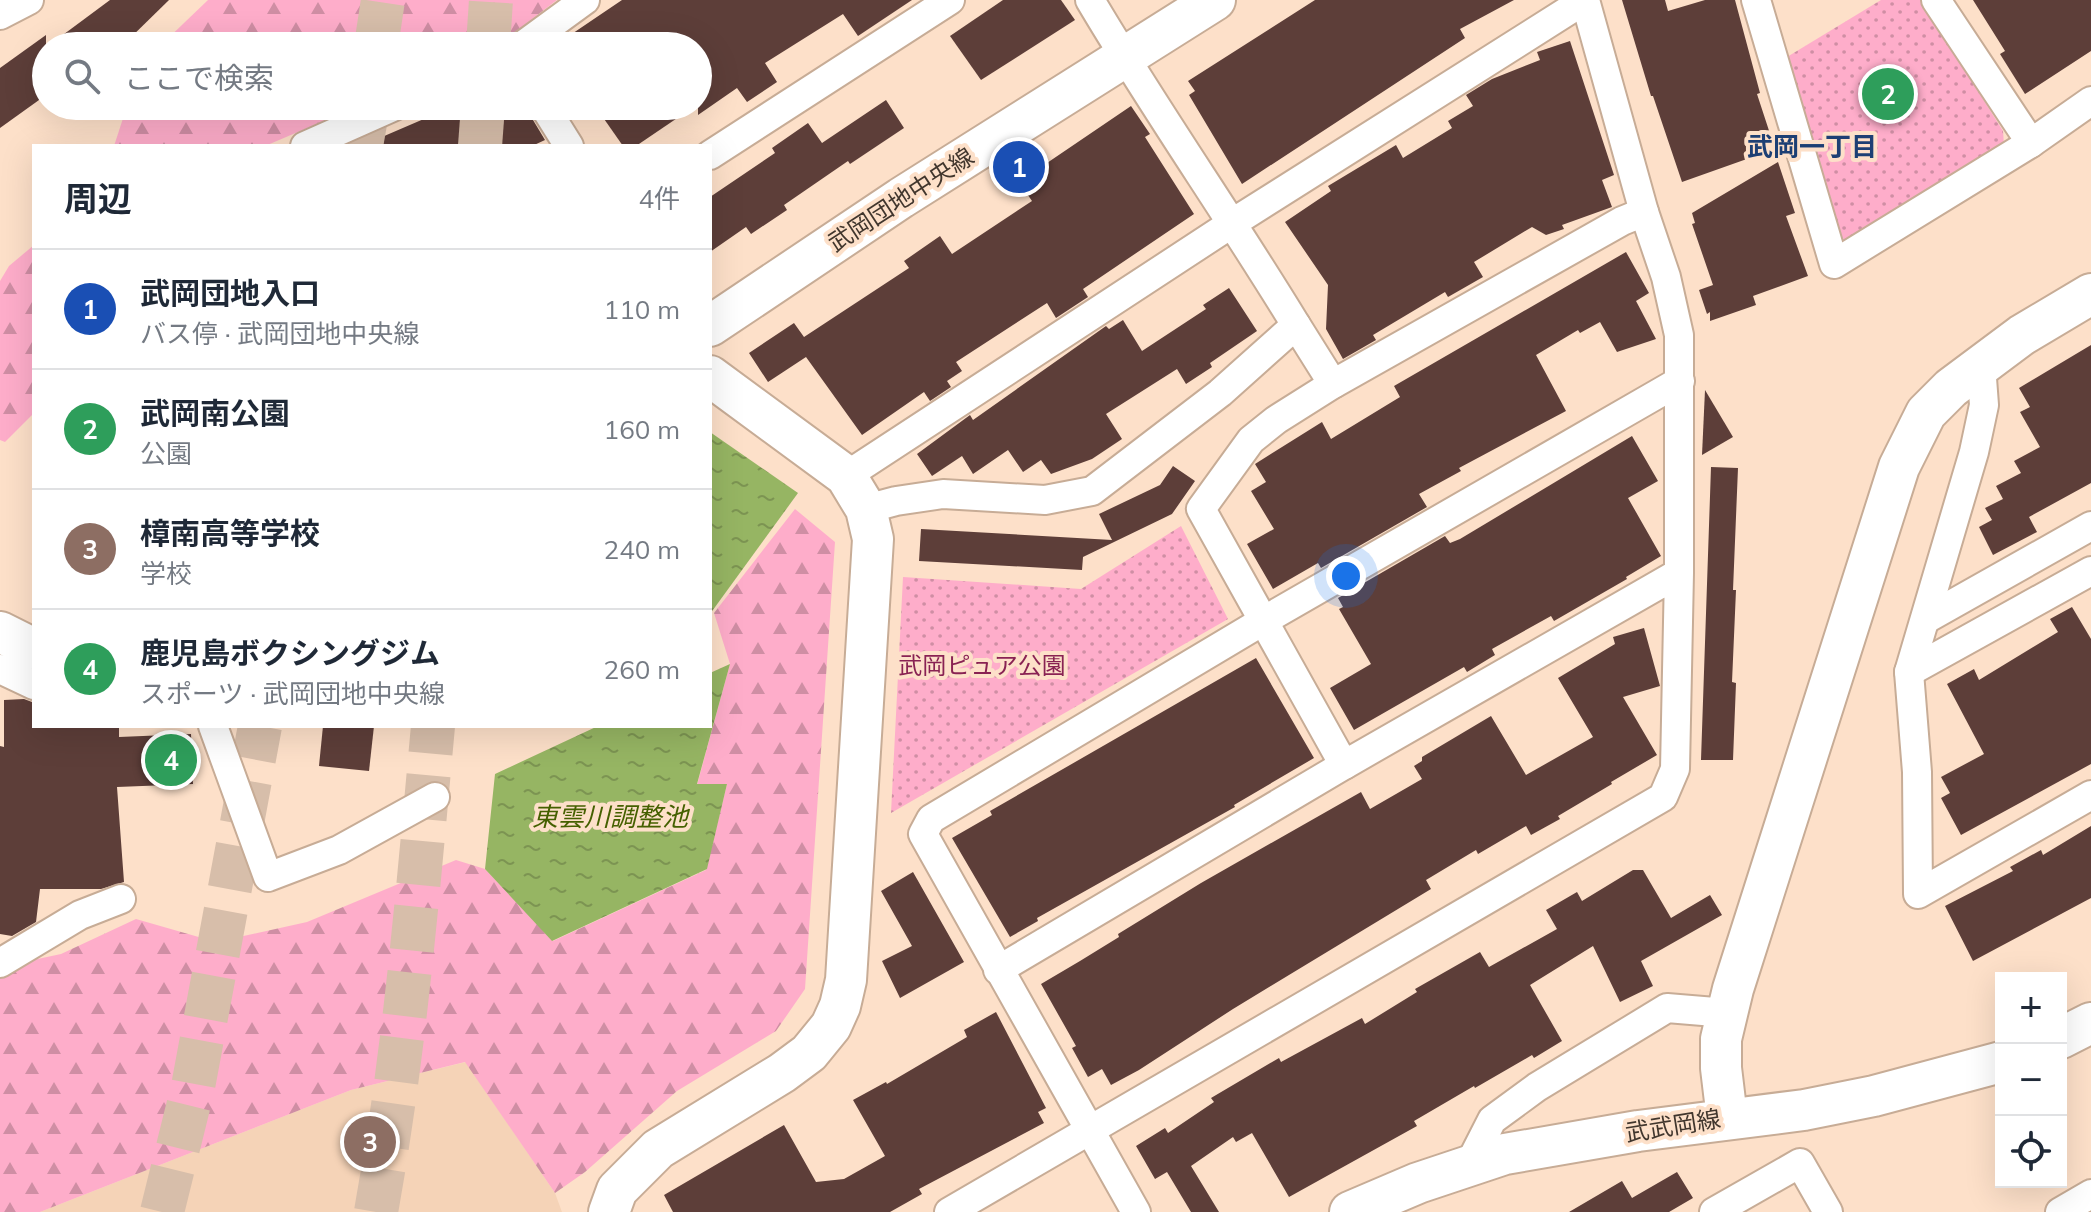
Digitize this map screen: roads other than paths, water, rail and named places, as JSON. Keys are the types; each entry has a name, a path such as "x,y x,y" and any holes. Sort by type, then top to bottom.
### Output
{"street":[{"path":"0,15 29,0"},
{"path":"541,32 585,0"},
{"path":"712,154 950,0"},
{"path":"1090,0 1125,59 1234,222 1333,384"},
{"name":"武岡団地中央線","path":"712,325 901,198 1215,0"},
{"path":"856,493 1234,222 1585,0 1676,321 1680,381 1675,769 1663,797 949,1212"},
{"path":"1756,0 1834,264 2031,143 2091,101"},
{"path":"1936,0 2031,143"},
{"path":"310,144 364,120"},
{"path":"553,120 568,144"},
{"path":"1344,765 1201,509 1251,440 1276,420 1333,384 1622,221 1644,212"},
{"path":"1727,1118 1721,1039 1727,1013 1775,852 1899,467 1926,413 1951,388 2022,335 2091,294"},
{"path":"712,378 856,493 896,501 943,494 1045,500 1092,491 1220,393 1296,325"},
{"path":"1981,365 1984,405 1981,421 1909,672 1917,772 1918,894 2091,795"},
{"path":"1136,1212 923,834 931,819 1263,621 1680,381"},
{"path":"609,1212 617,1190 658,1149 809,1053 831,1026 840,1006 846,980 873,539 856,493"},
{"path":"1926,619 2091,526"},
{"path":"1909,672 2091,571"},
{"path":"998,970 1344,765 1679,573"},
{"path":"0,632 32,648"},
{"path":"0,669 32,684"},
{"path":"214,728 268,877 339,850 435,797"},
{"path":"0,963 80,915 121,899"},
{"path":"1469,1165 1492,1120 1537,1087 1667,1008 1727,1013"},
{"path":"2067,1035 2091,1023"},
{"name":"武武岡線","path":"1351,1212 1469,1165 1540,1147 1727,1118 1804,1110 1874,1096 1995,1064"},
{"path":"1714,1212 1800,1163 1828,1212"},
{"path":"2060,1212 2091,1194"}],"water":[{"path":"712,433 798,493 712,611"},
{"name":"東雲川調整池","path":"730,664 697,784 727,784 707,869 552,941 485,869 495,774 594,728 712,728 712,672"}],"tunnel":[{"path":"378,32 383,0"},
{"path":"489,32 491,0"},
{"path":"361,144 366,120"},
{"path":"480,144 482,120"},
{"path":"162,1212 193,1087 260,728"},
{"path":"376,1212 403,1030 433,728"}],"place":[{"name":"武岡南公園","path":"1888,94"},
{"name":"武岡団地入口","path":"1019,167"},
{"name":"鹿児島ボクシングジム","path":"171,760"},
{"name":"樟南高等学校","path":"370,1142"}],"district":[{"name":"武岡一丁目","path":"1812,147"}],"park label":[{"name":"武岡ピュア公園","path":"982,666"}]}
